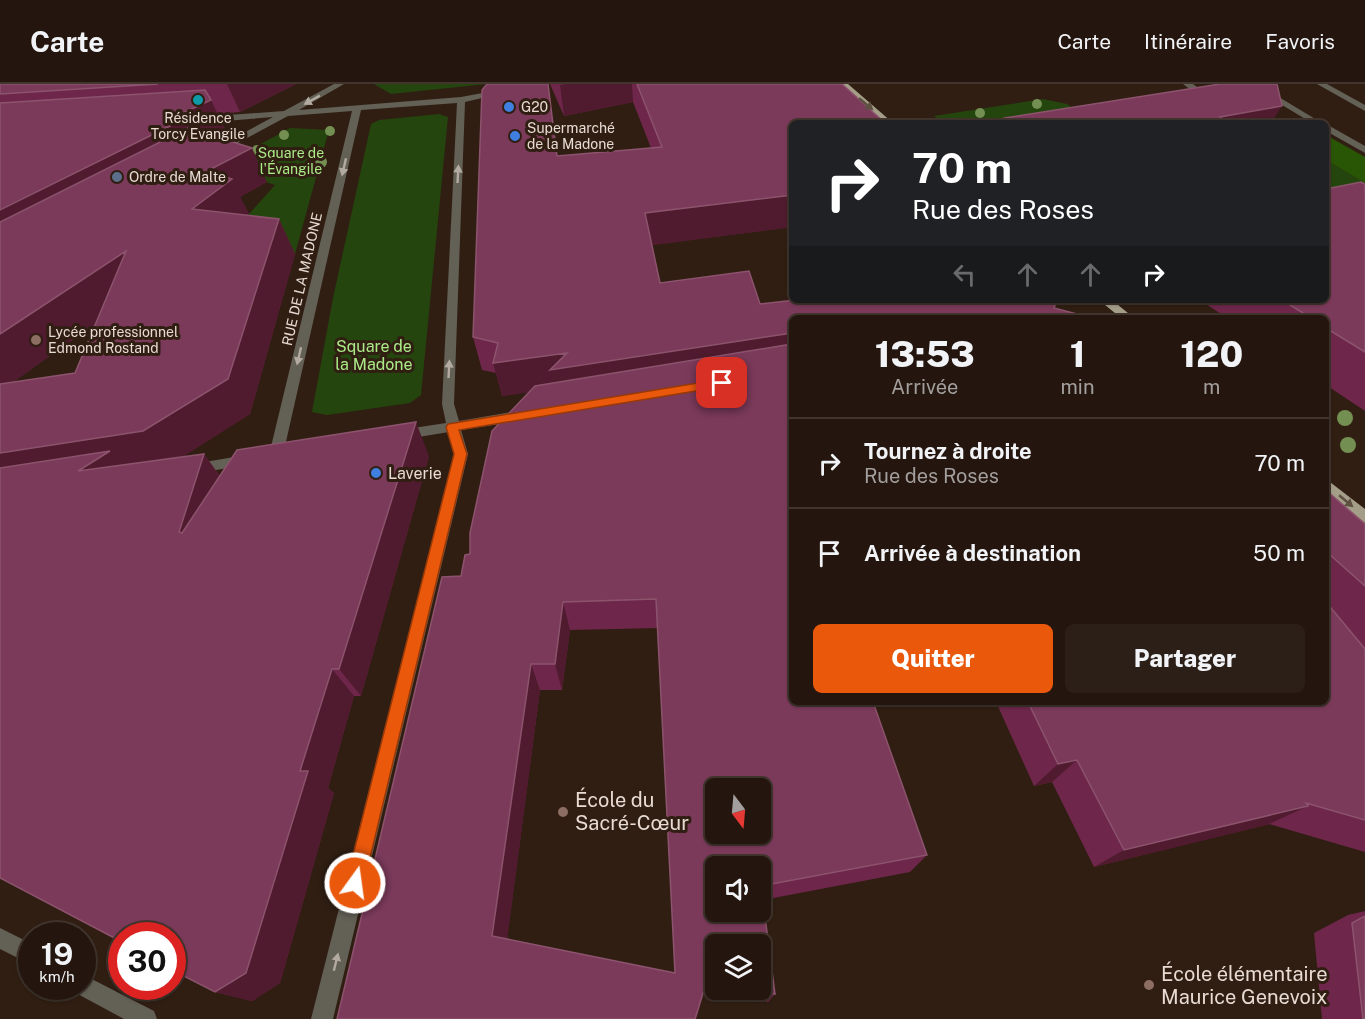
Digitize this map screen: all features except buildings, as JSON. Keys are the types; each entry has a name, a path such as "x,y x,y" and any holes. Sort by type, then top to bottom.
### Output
{"main road":[{"path":"843,84 886,120"},
{"path":"1109,303 1123,315"},
{"path":"1329,487 1365,517"}],"street":[{"path":"211,154 340,84"},
{"path":"1187,84 1211,101 1211,106 1205,110"},
{"path":"1251,84 1313,120"},
{"path":"1321,84 1365,108"},
{"path":"194,121 357,110 461,100 506,92"},
{"path":"322,1019 460,454 448,404 461,100"},
{"name":"RUE DE LA MADONE","path":"173,472 281,454 357,110"},
{"path":"1329,130 1365,150"},
{"path":"381,438 536,413"},
{"path":"0,938 18,948"},
{"path":"96,992 146,1019"}],"green space":[{"path":"374,84 487,84 391,94"},
{"path":"1043,99 1067,104 1086,118 1073,120 939,120 934,116"},
{"name":"Square de la Madone","path":"439,114 448,117 421,395 410,403 327,415 312,412 333,298 371,124 379,120"},
{"name":"Square de l'Évangile","path":"290,128 329,130 295,254 211,244 249,214 275,185 219,167"},
{"path":"1329,137 1365,157 1365,183 1329,162"},
{"path":"1329,162 1365,183 1365,230 1329,190"}],"place":[{"name":"Résidence Torcy Evangile","path":"198,100"},
{"name":"G20","path":"509,107"},
{"name":"Supermarché de la Madone","path":"515,136"},
{"name":"Ordre de Malte","path":"117,177"},
{"name":"Lycée professionnel Edmond Rostand","path":"36,340"},
{"name":"Laverie","path":"376,473"},
{"name":"École du Sacré-Cœur","path":"563,812"},
{"name":"École élémentaire Maurice Genevoix","path":"1149,985"}],"route":[{"path":"355,883 460,454 452,427 722,383"}]}
